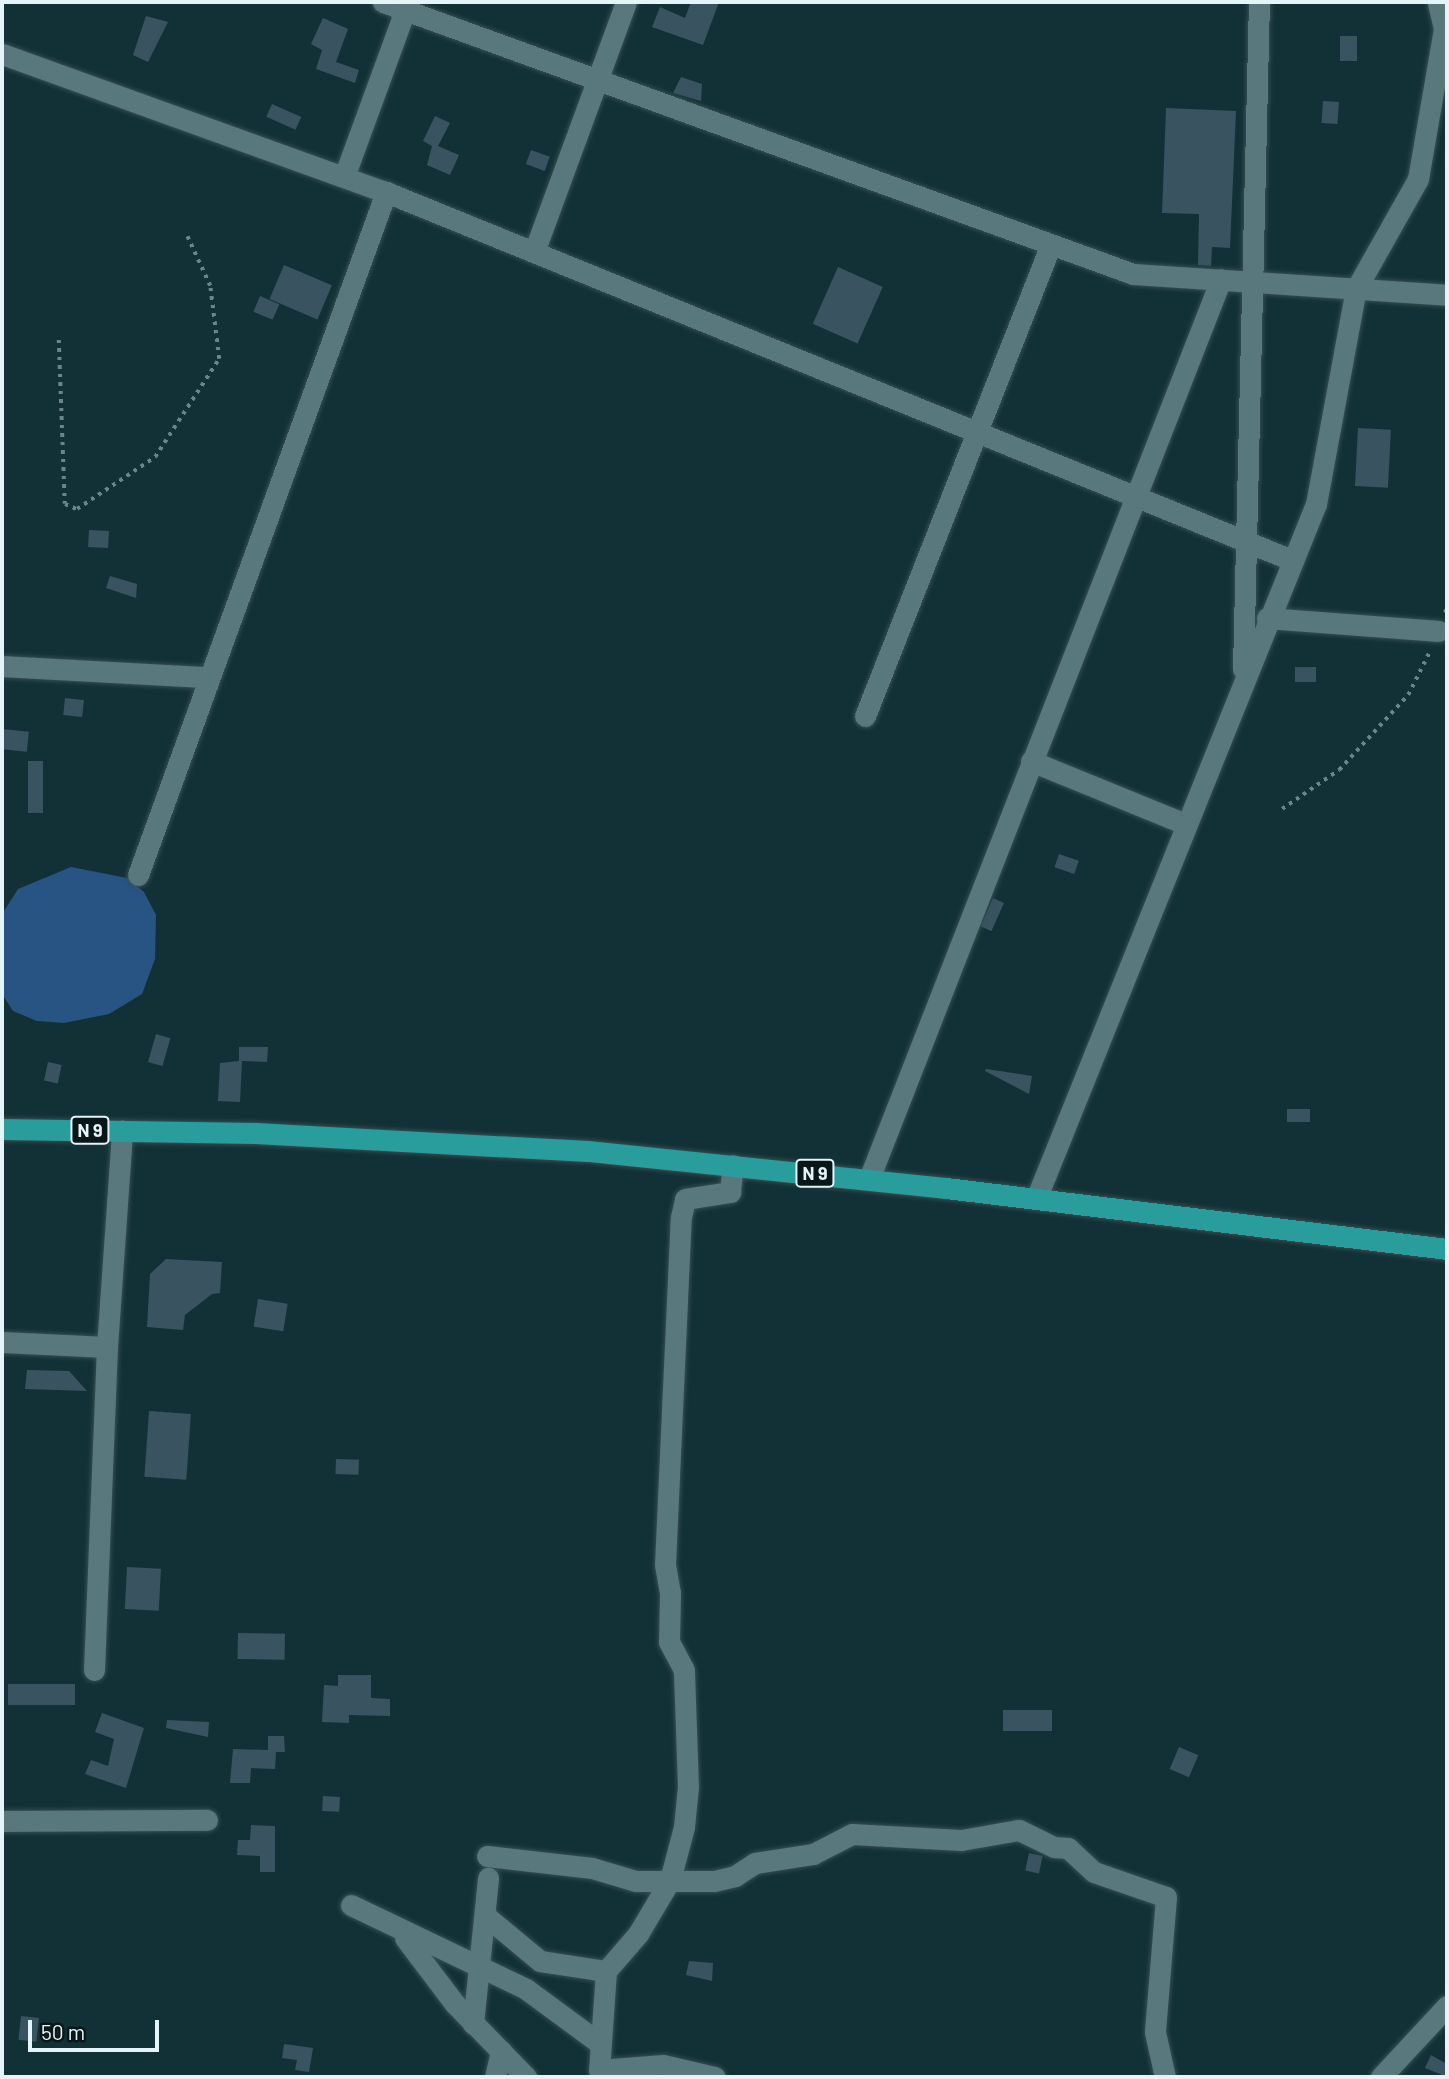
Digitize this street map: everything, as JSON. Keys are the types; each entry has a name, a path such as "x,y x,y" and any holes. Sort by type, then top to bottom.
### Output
{"main road":[{"name":"N 9","path":"2,1129 361,1137 733,1165 869,1179 1447,1250"}],"street":[{"path":"383,2 406,6 1133,274 1447,295"},
{"path":"534,253 626,2"},
{"path":"1242,681 1259,2"},
{"path":"1036,1199 1315,504 1356,289 1418,179 1444,29 1438,2"},
{"path":"344,177 406,6"},
{"path":"2,54 386,192 1292,560"},
{"path":"138,875 207,677 386,192"},
{"path":"866,716 974,431 1051,244"},
{"path":"869,1179 1133,496 1221,279"},
{"path":"1268,618 1440,631"},
{"path":"2,666 207,677"},
{"path":"1031,761 1185,824"},
{"path":"94,1670 107,1347 122,1131"},
{"path":"715,2077 663,2065 597,2073 606,1971 638,1934 670,1880 684,1827 688,1787 684,1670 669,1642 666,1565 681,1217 685,1199 730,1192 733,1165"},
{"path":"2,1342 107,1347"},
{"path":"2,1821 207,1820"},
{"path":"473,2024 486,1917 487,1867 592,1868 636,1881 735,1876 755,1863 813,1854 852,1834 961,1840 1019,1830 1041,1843 1068,1848 1094,1872 1166,1897 1156,2032 1165,2077"},
{"path":"351,1905 398,1931 480,1968 556,2007 598,2042"},
{"path":"486,1917 540,1961 606,1971"},
{"path":"398,1931 473,2024 526,2077"},
{"path":"1381,2077 1447,2006"},
{"path":"495,2077 501,2052"}],"path":[{"path":"59,340 65,504 77,509 155,457 219,359 210,286 186,234"},
{"path":"1282,809 1339,769 1408,695 1440,631 1447,604"}],"water":[{"path":"71,867 127,878 144,892 156,915 155,959 142,994 109,1014 64,1023 37,1021 13,1011 2,994 2,914 18,889"}],"building":[{"path":"691,2 719,2 703,45 652,27 660,7 685,18"},
{"path":"146,16 168,22 148,62 133,55"},
{"path":"323,18 348,29 336,62 359,70 355,83 316,69 322,50 311,44"},
{"path":"1340,36 1357,36 1357,61 1340,61"},
{"path":"681,77 702,84 701,101 673,93"},
{"path":"1323,101 1339,102 1337,124 1321,123"},
{"path":"272,104 301,117 296,130 266,117"},
{"path":"1166,108 1236,111 1230,248 1212,247 1211,266 1198,265 1199,214 1162,213"},
{"path":"435,116 450,123 438,146 459,155 450,175 427,165 432,146 423,141"},
{"path":"531,150 550,157 545,171 526,164"},
{"path":"284,265 332,285 317,319 270,299"},
{"path":"838,267 883,287 858,344 813,324"},
{"path":"260,296 279,304 273,320 253,312"},
{"path":"1358,428 1391,430 1388,488 1355,486"},
{"path":"89,530 109,531 108,548 88,547"},
{"path":"110,576 137,584 136,598 106,588"},
{"path":"1295,667 1316,667 1316,682 1295,682"},
{"path":"65,698 84,700 82,717 63,715"},
{"path":"2,729 29,732 27,752 2,749"},
{"path":"28,761 43,761 43,813 28,813"},
{"path":"1059,854 1079,861 1074,874 1054,867"},
{"path":"993,898 1004,903 991,931 980,926"},
{"path":"156,1034 170,1038 162,1066 148,1062"},
{"path":"239,1047 268,1047 267,1062 242,1061 240,1102 218,1101 220,1063 239,1061"},
{"path":"48,1062 62,1065 58,1083 44,1081"},
{"path":"985,1071 1032,1076 1029,1094"},
{"path":"1287,1109 1310,1109 1310,1122 1287,1122"},
{"path":"166,1259 222,1262 220,1293 212,1294 185,1315 183,1330 147,1327 150,1274"},
{"path":"258,1299 288,1304 283,1331 254,1327"},
{"path":"27,1370 69,1371 87,1391 25,1389"},
{"path":"149,1411 191,1414 186,1480 144,1477"},
{"path":"336,1459 359,1460 358,1475 335,1474"},
{"path":"127,1567 161,1569 159,1611 125,1609"},
{"path":"238,1633 285,1634 285,1660 238,1659"},
{"path":"338,1675 371,1675 371,1698 390,1699 390,1716 349,1715 349,1723 322,1722 324,1685 338,1686"},
{"path":"8,1684 75,1684 75,1705 8,1705"},
{"path":"1003,1710 1052,1710 1052,1731 1003,1731"},
{"path":"102,1713 144,1728 126,1788 85,1774 91,1760 108,1766 114,1739 95,1732"},
{"path":"167,1720 209,1722 208,1737 166,1728"},
{"path":"268,1736 284,1736 285,1752 276,1752 275,1769 251,1768 250,1783 230,1783 233,1749 268,1750"},
{"path":"1179,1747 1198,1755 1189,1777 1170,1769"},
{"path":"323,1796 340,1797 339,1812 322,1811"},
{"path":"251,1825 275,1826 275,1872 260,1872 260,1856 237,1855 238,1840 250,1840"},
{"path":"1029,1853 1043,1856 1039,1874 1025,1871"},
{"path":"689,1961 713,1963 712,1981 686,1975"},
{"path":"21,2016 39,2018 36,2042 18,2040"},
{"path":"284,2044 313,2048 309,2072 295,2070 297,2060 282,2058"},
{"path":"1431,2055 1447,2064 1447,2077 1425,2068"}]}
